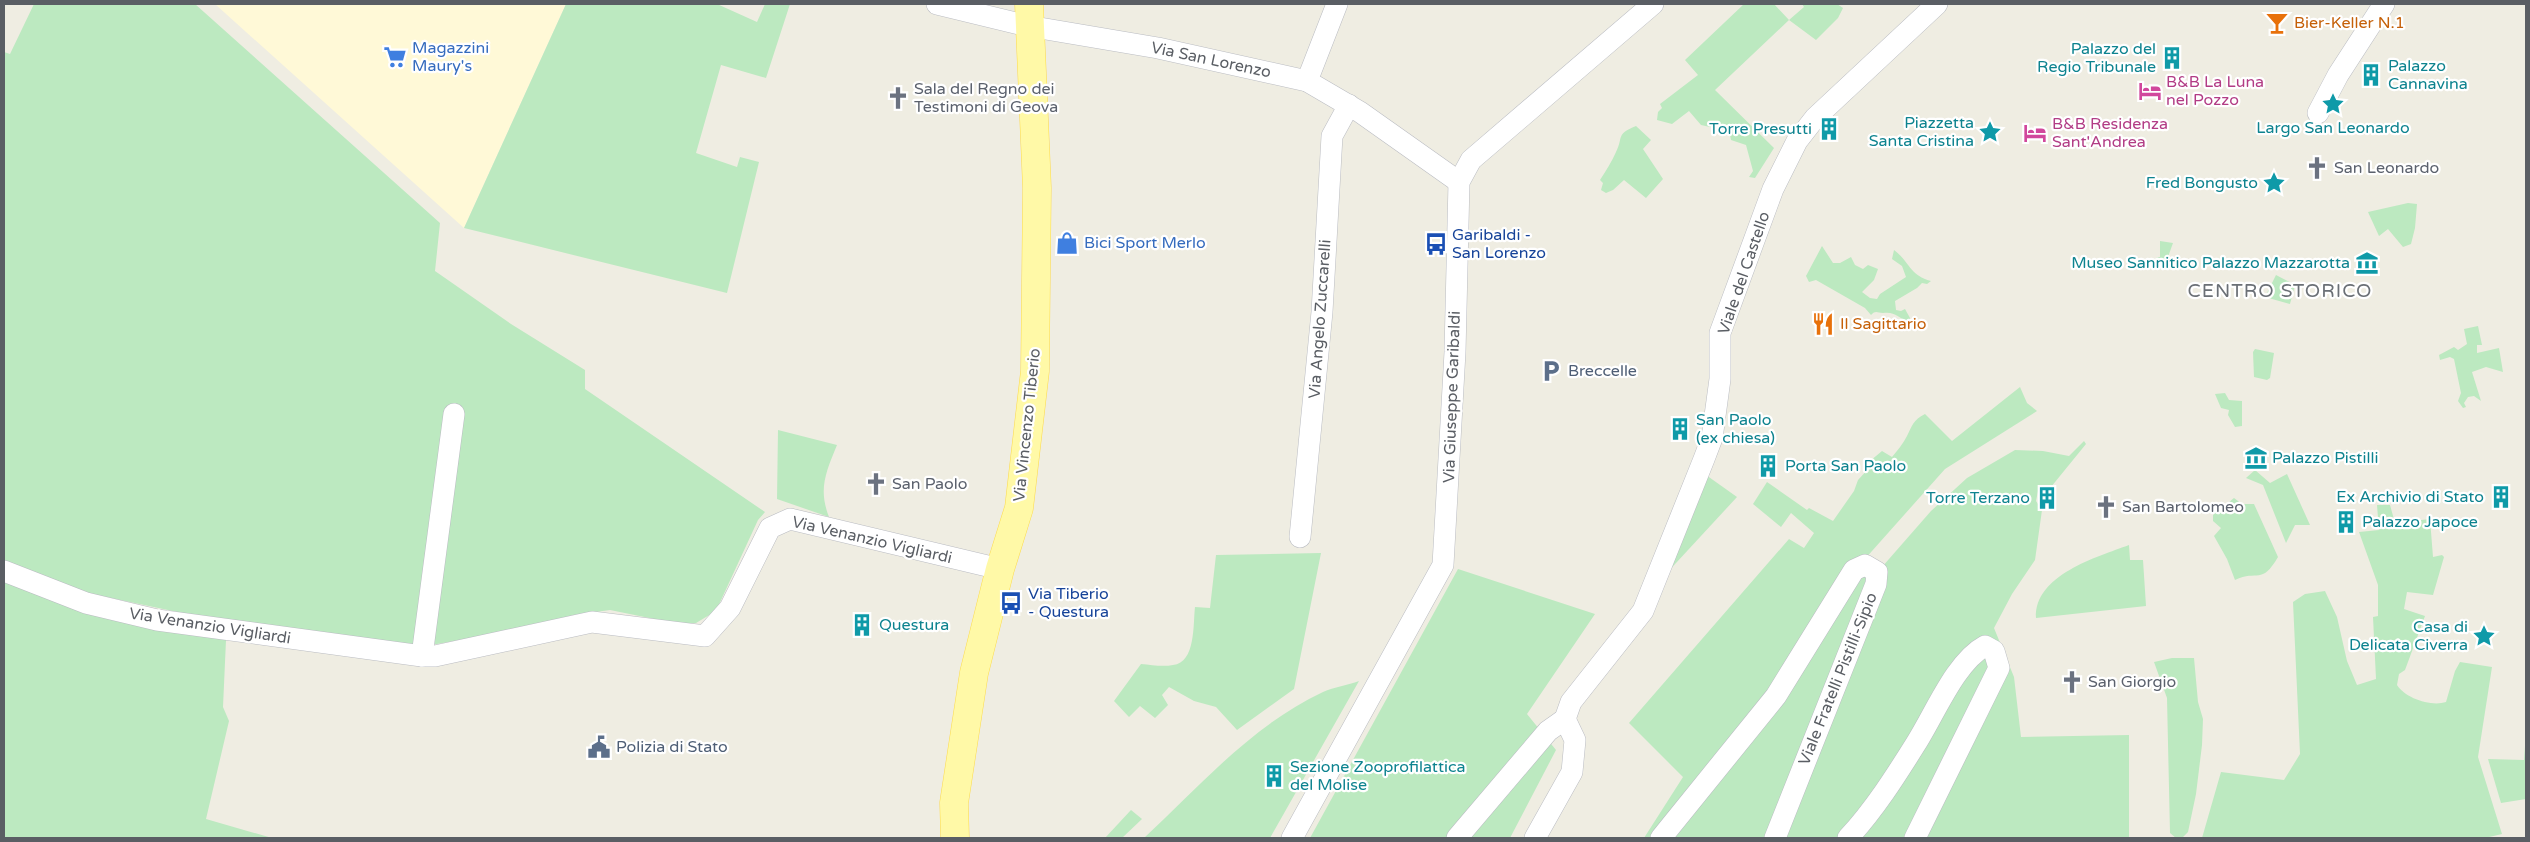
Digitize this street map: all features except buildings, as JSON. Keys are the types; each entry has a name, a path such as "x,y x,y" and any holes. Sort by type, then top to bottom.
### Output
{"main road":[{"name":"Via Vincenzo Tiberio","path":"955,838 954,803 974,673 1000,569 1019,508 1035,371 1037,188 1028,15"}],"street":[{"name":"Via San Lorenzo","path":"936,4 1028,15 1158,48 1306,81 1349,106 1458,182"},
{"path":"1306,81 1337,4"},
{"name":"Viale del Castello","path":"1566,719 1571,702 1643,611 1704,459 1712,438 1720,379 1720,333 1773,189 1797,141 1815,118 1938,4"},
{"path":"2318,113 2338,75 2384,4"},
{"name":"Via Giuseppe Garibaldi","path":"1292,838 1444,565 1455,352 1458,182 1471,160 1641,8"},
{"name":"Via Angelo Zuccarelli","path":"1300,537 1322,312 1332,136 1349,106"},
{"path":"422,656 454,414"},
{"name":"Via Venanzio Vigliardi","path":"4,571 86,603 157,620 422,656 435,656 592,622 705,636 730,608 770,528 790,519 1000,569"},
{"name":"Viale Fratelli Pistilli-Sipio","path":"1661,838 1776,696 1854,570 1865,565 1877,572 1876,584 1775,838"},
{"path":"1848,838 1865,820 1910,753 1969,656 1985,646 1994,651 1999,668 1915,838"},
{"path":"1458,838 1548,730 1566,719 1575,740 1572,772 1535,838"}],"shaded area":[{"path":"215,4 566,4 464,228"}],"green space":[{"path":"34,4 195,4 440,223 435,271 511,324 585,370 585,389 765,512 758,520 716,611 696,623 679,624 610,610 574,615 517,630 437,644 409,646 225,622 87,593 4,561 4,52 10,54"},
{"path":"566,4 717,4 757,22 765,4 790,4 766,78 721,65 696,153 737,167 740,157 759,162 727,293 464,228"},
{"path":"1744,4 1774,4 1789,20 1715,90 1774,148 1755,178 1749,177 1753,171 1746,145 1731,140 1728,126 1717,123 1710,127 1701,125 1689,111 1672,124 1657,120 1658,112 1662,108 1660,104 1698,75 1685,60"},
{"path":"1802,4 1837,4 1843,8 1838,18 1816,40 1789,20 1804,7"},
{"path":"1636,126 1651,140 1643,149 1663,179 1646,198 1624,180 1613,190 1606,193 1601,190 1603,183 1600,180 1609,166 1621,136"},
{"path":"2408,203 2417,204 2415,228 2411,244 2403,247 2388,229 2379,236 2368,212"},
{"path":"2160,241 2173,243 2164,268 2157,262 2156,258 2160,257"},
{"path":"1822,246 1833,263 1840,263 1851,257 1855,265 1863,269 1868,265 1878,269 1874,280 1862,292 1870,298 1877,299 1880,294 1906,277 1902,266 1892,259 1894,250 1914,272 1931,281 1927,284 1922,283 1895,301 1896,310 1901,311 1905,309 1910,318 1909,322 1891,313 1875,312 1871,315 1865,308 1816,280 1809,282 1806,276"},
{"path":"2276,275 2295,285 2290,304 2265,297"},
{"path":"2478,326 2482,345 2477,345 2477,353 2499,348 2503,372 2486,367 2472,372 2481,401 2474,396 2468,397 2464,403 2466,407 2463,408 2458,401 2461,393 2454,359 2450,357 2440,360 2439,355 2454,347 2458,350 2467,344 2464,329"},
{"path":"2255,349 2274,353 2270,378 2267,380 2254,377 2253,352"},
{"path":"2020,387 2027,403 2037,411 1945,469 1864,560 1882,567 1931,511 1967,478 2015,450 2043,451 2069,456 2084,441 2086,444 2051,487 2045,487 2038,491 2036,501 2042,510 2035,560 2012,594 1994,628 2014,677 2021,737 2129,735 2129,838 1644,838 1683,777 1629,723 1789,539 1804,548 1814,533 1791,513 1781,527 1753,504 1767,482 1807,510 1809,508 1833,521 1854,491 1858,480 1869,468 1870,461 1882,451 1892,457 1904,442 1913,423 1921,416 1925,414 1952,441"},
{"path":"2225,393 2229,400 2242,401 2242,426 2235,427 2228,415 2229,410 2221,408 2215,394"},
{"path":"778,430 837,445 827,472 824,489 824,498 829,517 777,499"},
{"path":"2255,470 2270,483 2287,474 2310,525 2295,525 2286,543 2263,485 2246,478"},
{"path":"1706,475 1737,497 1664,576"},
{"path":"2234,498 2242,504 2254,504 2278,557 2263,574 2235,580 2227,559 2214,536 2221,528 2213,521 2213,515"},
{"path":"2377,505 2390,505 2395,523 2430,519 2433,557 2442,555 2444,557 2433,595 2407,592 2404,609 2425,616 2405,670 2399,674 2397,685 2406,694 2419,700 2433,703 2446,702 2455,671 2460,662 2492,667 2478,757 2502,834 2485,838 2202,838 2221,772 2284,780 2300,754 2293,602 2305,594 2325,591 2337,617 2347,661 2357,685 2376,679 2373,617 2378,616 2378,585 2359,532 2379,530"},
{"path":"2129,545 2130,560 2143,560 2146,606 2036,618 2038,603 2045,590 2056,579 2085,562"},
{"path":"1321,553 1294,689 1237,730 1216,707 1194,701 1169,687 1162,695 1168,705 1155,718 1140,706 1129,717 1114,701 1141,664 1169,666 1180,663 1186,657 1192,641 1195,607 1210,608 1216,555"},
{"path":"1458,569 1595,614 1527,714 1556,750 1510,838 1310,838"},
{"path":"4,577 226,640 223,707 229,721 206,819 272,838 4,838"},
{"path":"2172,658 2194,658 2198,702 2203,719 2196,794 2188,832 2182,838 2176,838 2170,833 2167,698 2154,662"},
{"path":"1359,681 1270,838 1144,838 1228,758 1273,722 1323,692"},
{"path":"2526,732 2526,799 2501,803 2488,759 2524,760"},
{"path":"1131,810 1142,819 1122,838 1105,838"}],"place":[{"name":"Bier-Keller N.1","path":"2277,23"},
{"name":"Magazzini Maury's","path":"395,57"},
{"name":"Palazzo del Regio Tribunale","path":"2172,58"},
{"name":"Palazzo Cannavina","path":"2371,75"},
{"name":"B&B La Luna nel Pozzo","path":"2150,91"},
{"name":"Sala del Regno dei Testimoni di Geova","path":"898,98"},
{"name":"Largo San Leonardo","path":"2333,104"},
{"name":"Torre Presutti","path":"1829,129"},
{"name":"Piazzetta Santa Cristina","path":"1990,132"},
{"name":"B&B Residenza Sant'Andrea","path":"2035,133"},
{"name":"San Leonardo","path":"2317,168"},
{"name":"Fred Bongusto","path":"2274,183"},
{"name":"Bici Sport Merlo","path":"1067,243"},
{"name":"Garibaldi - San Lorenzo","path":"1436,244"},
{"name":"Museo Sannitico Palazzo Mazzarotta","path":"2367,263"},
{"name":"Il Sagittario","path":"1823,324"},
{"name":"Breccelle","path":"1551,371"},
{"name":"San Paolo (ex chiesa)","path":"1680,429"},
{"name":"Palazzo Pistilli","path":"2256,458"},
{"name":"Porta San Paolo","path":"1768,466"},
{"name":"San Paolo","path":"876,484"},
{"name":"Ex Archivio di Stato","path":"2501,497"},
{"name":"Torre Terzano","path":"2047,498"},
{"name":"San Bartolomeo","path":"2106,507"},
{"name":"Palazzo Japoce","path":"2346,522"},
{"name":"Via Tiberio - Questura","path":"1011,603"},
{"name":"Questura","path":"862,625"},
{"name":"Casa di Delicata Civerra","path":"2484,636"},
{"name":"San Giorgio","path":"2072,682"},
{"name":"Polizia di Stato","path":"599,747"},
{"name":"Sezione Zooprofilattica del Molise","path":"1274,776"}],"district":[{"name":"CENTRO STORICO","path":"2280,291"}]}
